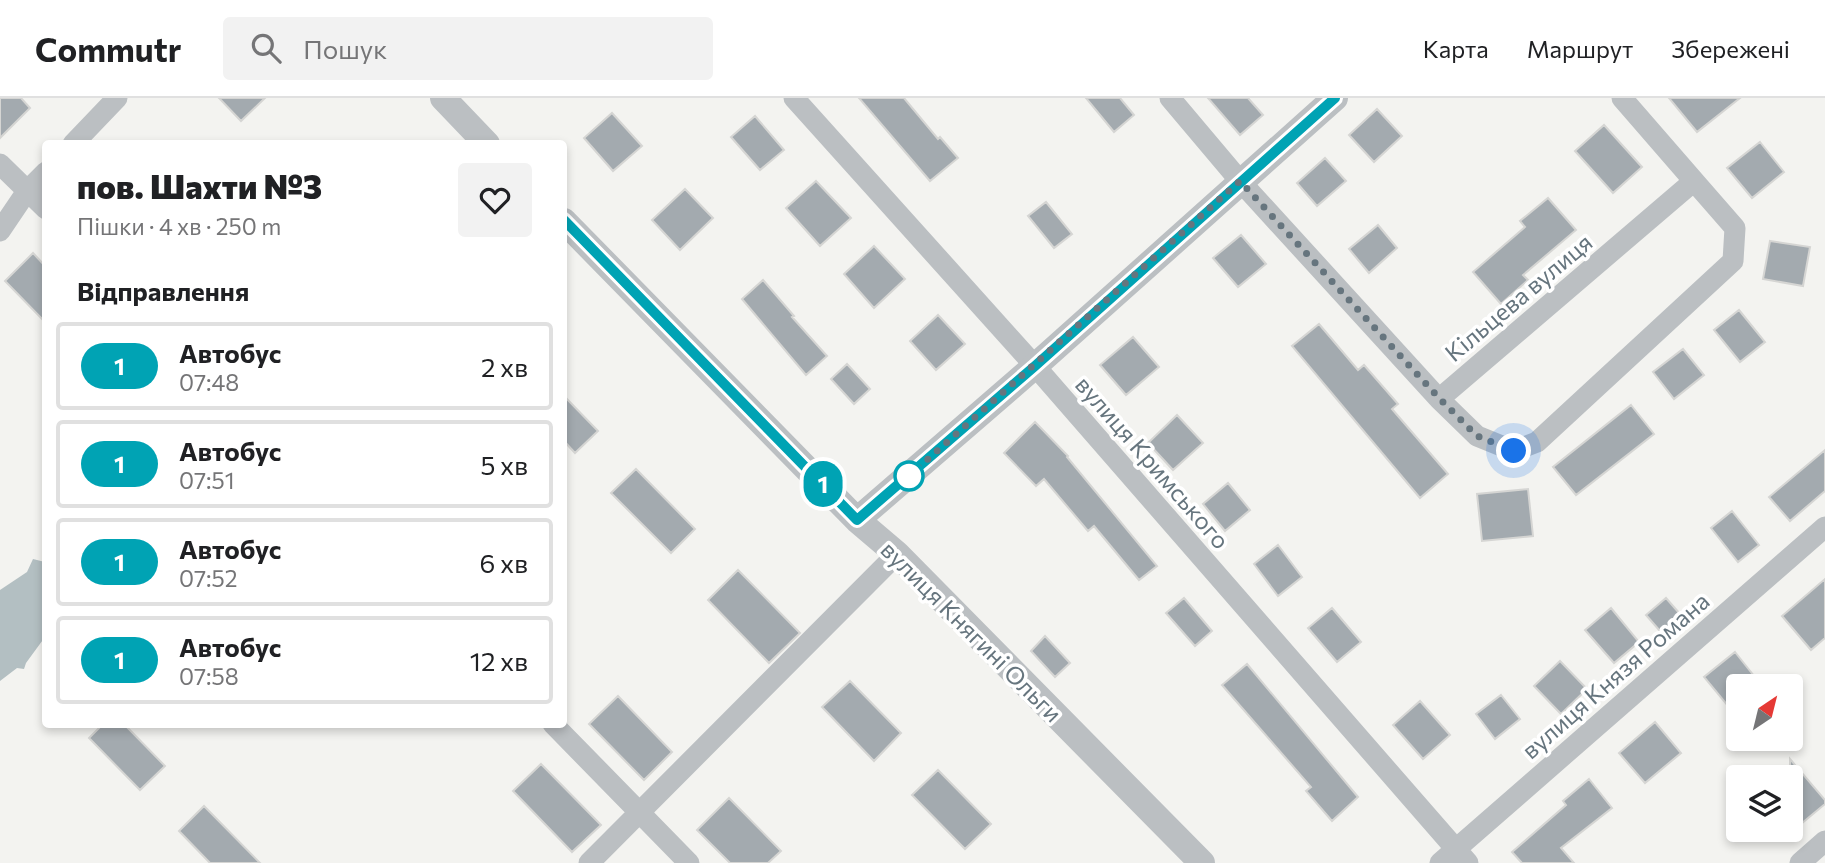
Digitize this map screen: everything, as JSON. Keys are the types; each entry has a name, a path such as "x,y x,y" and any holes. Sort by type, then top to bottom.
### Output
{"street":[{"path":"77,140 117,98"},
{"path":"443,98 483,140"},
{"name":"вулиця Кримського","path":"794,98 1035,366 1454,858"},
{"name":"Кільцева вулиця","path":"1170,98 1240,181 1439,398 1694,181"},
{"path":"857,520 1035,366 1335,98"},
{"path":"1439,398 1477,436 1514,451 1538,442 1733,261 1735,228 1622,98"},
{"path":"0,163 42,205"},
{"path":"0,231 27,191 42,176"},
{"name":"вулиця Княгині Ольги","path":"567,224 857,520 897,554 1202,863"},
{"name":"вулиця Князя Романа","path":"1454,858 1825,527"},
{"path":"589,863 897,554"},
{"path":"557,728 689,863"},
{"path":"1800,863 1825,841"}],"shaded area":[{"path":"33,559 42,561 42,641 24,669 17,668 0,681 0,590 27,572"}],"building":[{"path":"0,98 21,98 30,108 0,138"},
{"path":"219,98 265,98 241,121"},
{"path":"859,98 904,98 938,139 940,137 958,158 930,181"},
{"path":"1086,98 1120,98 1134,115 1114,132"},
{"path":"1208,98 1248,98 1263,115 1240,135"},
{"path":"1669,98 1740,98 1697,132"},
{"path":"1377,109 1402,136 1374,162 1349,135"},
{"path":"612,113 642,146 613,171 584,138"},
{"path":"755,116 784,150 760,170 731,137"},
{"path":"1604,125 1642,167 1613,193 1575,151"},
{"path":"1760,142 1784,172 1752,198 1727,168"},
{"path":"1325,158 1346,181 1317,206 1297,183"},
{"path":"816,181 851,218 820,246 786,208"},
{"path":"685,189 713,218 680,250 652,220"},
{"path":"1548,198 1576,230 1523,275 1528,280 1501,304 1473,272 1525,227 1520,221"},
{"path":"1046,202 1072,234 1054,248 1028,216"},
{"path":"1378,225 1397,248 1369,273 1349,249"},
{"path":"1241,235 1266,264 1238,287 1213,258"},
{"path":"1770,241 1810,247 1803,286 1763,279"},
{"path":"874,246 905,279 874,308 844,274"},
{"path":"33,253 42,263 42,319 5,281"},
{"path":"763,280 827,356 806,375 742,299"},
{"path":"1739,310 1765,342 1740,362 1714,330"},
{"path":"938,315 965,344 936,370 910,341"},
{"path":"1319,324 1358,370 1364,365 1398,404 1392,409 1448,474 1420,498 1292,346"},
{"path":"1133,337 1159,367 1126,395 1100,365"},
{"path":"1683,349 1704,375 1674,399 1653,372"},
{"path":"847,364 870,389 854,404 831,379"},
{"path":"567,399 598,431 575,453 567,444"},
{"path":"1631,405 1654,434 1576,495 1553,467"},
{"path":"1177,415 1203,443 1173,470 1148,443"},
{"path":"1035,422 1068,456 1157,566 1139,580 1094,526 1088,531 1044,479 1036,486 1004,453"},
{"path":"1825,450 1825,491 1790,521 1769,497"},
{"path":"636,469 695,529 671,553 611,493"},
{"path":"1228,483 1250,510 1225,531 1203,504"},
{"path":"1528,489 1533,536 1482,541 1477,494"},
{"path":"1732,511 1759,545 1738,562 1711,528"},
{"path":"1278,545 1302,577 1278,596 1254,564"},
{"path":"738,570 800,633 769,663 708,600"},
{"path":"1825,579 1825,638 1811,650 1782,616"},
{"path":"1184,598 1212,631 1195,646 1166,613"},
{"path":"1666,598 1687,622 1667,639 1646,615"},
{"path":"1332,608 1361,642 1337,662 1308,628"},
{"path":"1611,608 1639,642 1614,663 1585,630"},
{"path":"1045,636 1070,663 1055,677 1031,651"},
{"path":"1735,652 1752,674 1726,674 1726,704 1704,677"},
{"path":"1560,661 1587,689 1561,714 1534,686"},
{"path":"1247,664 1358,797 1332,821 1306,791 1311,787 1222,685"},
{"path":"850,681 901,733 874,761 822,707"},
{"path":"1501,695 1520,719 1495,739 1476,714"},
{"path":"618,696 672,752 644,780 589,724"},
{"path":"1420,701 1450,735 1423,759 1393,725"},
{"path":"1655,722 1681,753 1645,783 1619,753"},
{"path":"99,728 128,728 165,766 140,790 89,738"},
{"path":"541,764 601,825 572,852 513,791"},
{"path":"938,770 991,824 965,849 912,795"},
{"path":"1803,774 1825,800 1825,804 1803,822"},
{"path":"1589,779 1612,808 1561,848 1574,863 1522,863 1512,852 1566,805 1563,801"},
{"path":"729,798 781,851 768,863 730,863 697,830"},
{"path":"204,806 260,863 210,863 179,831"}],"bus line":[{"name":"1","path":"567,223 857,520 1035,366 1335,98"}],"route":[{"path":"909,476 1240,181 1477,436 1514,451"}]}
